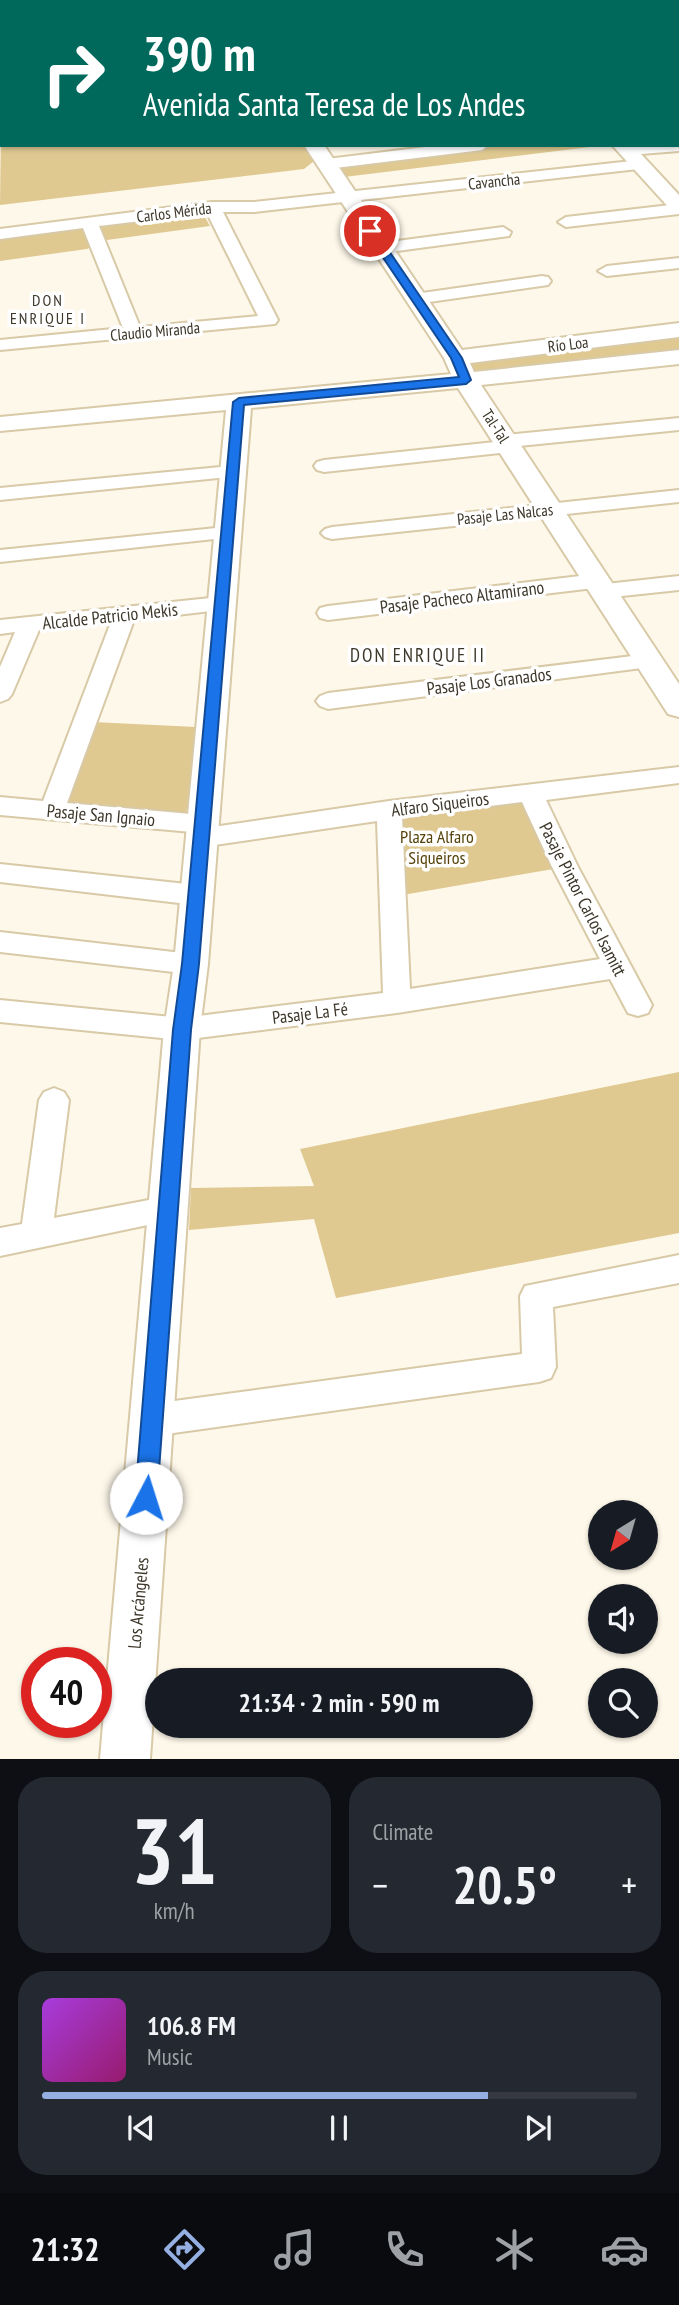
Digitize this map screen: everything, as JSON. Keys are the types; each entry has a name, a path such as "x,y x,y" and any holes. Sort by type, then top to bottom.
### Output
{"street":[{"name":"Tal-Tal","path":"315,147 679,707"},
{"path":"327,164 466,147"},
{"path":"624,147 678,204"},
{"name":"Cavancha","path":"348,198 640,165"},
{"name":"Carlos Mérida","path":"0,234 212,207 254,207 348,198"},
{"path":"566,222 678,204"},
{"name":"Claudio Miranda","path":"0,345 269,320 212,207"},
{"path":"89,223 134,333"},
{"path":"382,248 503,232"},
{"path":"607,271 679,263"},
{"path":"415,299 542,281"},
{"name":"Río Loa","path":"461,369 679,330"},
{"path":"0,424 239,402 461,369 679,357"},
{"name":"Los Arcángeles","path":"125,1759 182,1030 191,964 239,402"},
{"path":"324,466 679,424"},
{"path":"0,494 231,472"},
{"name":"Pasaje Las Nalcas","path":"332,533 679,496"},
{"path":"0,556 226,533"},
{"name":"Pasaje Pacheco Altamirano","path":"328,613 600,586 679,583"},
{"name":"Alcalde Patricio Mekis","path":"0,627 220,604"},
{"path":"52,811 125,614"},
{"path":"0,694 30,624"},
{"name":"Pasaje Los Granados","path":"328,701 649,661"},
{"name":"Alfaro Siqueiros","path":"201,831 679,775"},
{"name":"Pasaje Pintor Carlos Isamitt","path":"530,792 565,867 638,1005"},
{"name":"Pasaje San Ignaio","path":"0,806 201,831"},
{"path":"389,810 397,1002"},
{"path":"0,873 196,895"},
{"path":"0,942 191,964"},
{"name":"Pasaje La Fé","path":"0,1011 182,1030 397,1002 618,967"},
{"path":"36,1235 54,1100"},
{"path":"0,1242 170,1209"},
{"path":"152,1420 539,1367 536,1296 679,1269"}],"green space":[{"path":"1,147 305,147 314,161 304,169 0,205"},
{"path":"466,147 590,147 336,178 327,164"},
{"path":"202,212 210,226 107,240 87,249 0,261 0,238"},
{"path":"679,331 679,353 474,371 469,360"},
{"path":"93,722 196,727 186,816 61,807"},
{"name":"Plaza Alfaro Siqueiros","path":"530,792 565,867 391,897 389,810"},
{"path":"679,1072 679,1233 336,1298 314,1219 189,1230 191,1188 314,1186 300,1149"}],"district":[{"name":"DON ENRIQUE I","path":"48,309"},
{"name":"DON ENRIQUE II","path":"418,655"}],"route":[{"path":"146,1498 182,1030 191,964 239,402 466,380 456,358 370,231"}]}
